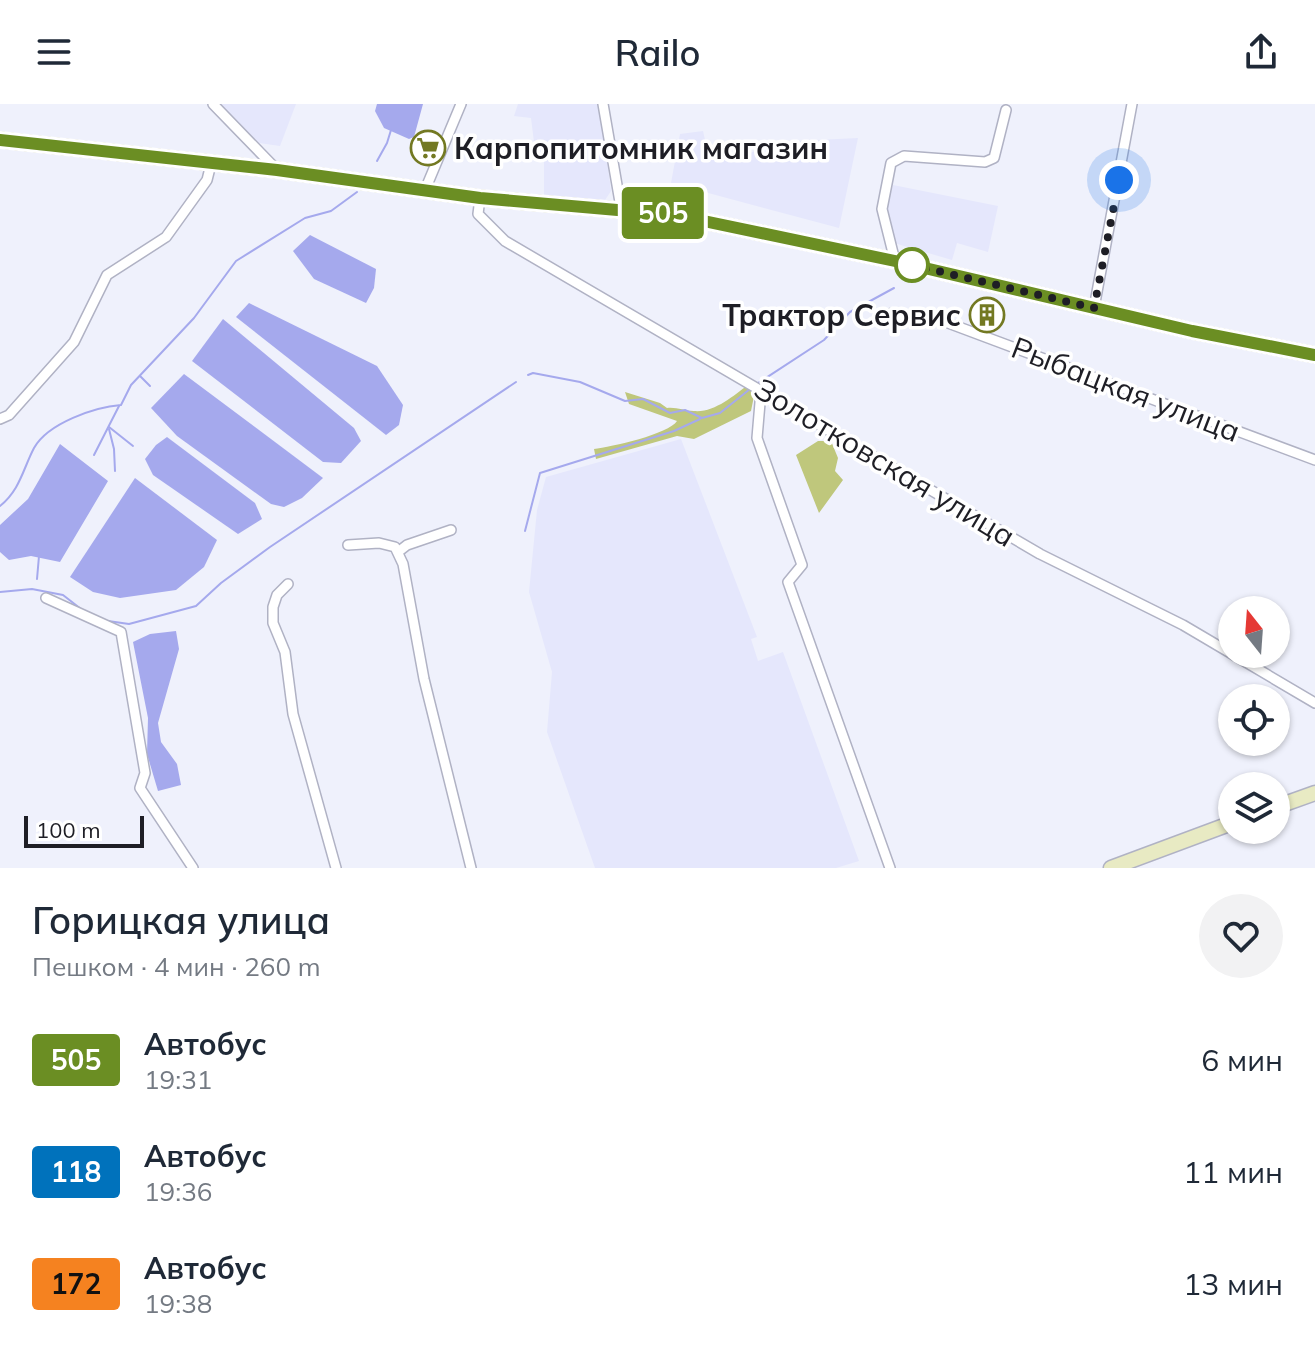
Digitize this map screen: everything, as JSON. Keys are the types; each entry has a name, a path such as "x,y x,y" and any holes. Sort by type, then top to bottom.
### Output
{"main road":[{"path":"0,140 277,170 480,198 675,215 895,261 1192,331 1315,355"},
{"path":"1290,802 1315,793"},
{"path":"1111,868 1218,828"}],"street":[{"path":"213,104 277,170"},
{"path":"425,190 461,104"},
{"path":"603,104 621,208"},
{"path":"1094,308 1132,104"},
{"path":"895,261 882,209 891,163 904,156 985,162 994,158 1006,110"},
{"path":"0,419 9,415 77,336 107,275 166,237 207,180 211,164"},
{"name":"Золотковская улица","path":"480,198 478,214 505,241 1040,554 1183,625 1315,703"},
{"name":"Рыбацкая улица","path":"892,313 917,319 924,314 1315,460"},
{"path":"757,388 757,438 802,565 788,582 890,868"},
{"path":"398,552 407,545 451,530"},
{"path":"348,545 379,543 395,547 403,564 424,679 471,868"},
{"path":"288,584 277,595 273,623 285,652 293,714 336,868"},
{"path":"46,598 121,632 145,773 140,788 193,868"}],"shaded area":[{"path":"221,104 296,104 280,146 259,143"},
{"path":"518,104 600,104 611,191 605,200 544,195 544,154 539,153 539,142 534,142 531,118 514,116"},
{"path":"703,131 709,158 734,159 755,151 756,143 858,138 839,228 671,183 680,134"},
{"path":"893,185 998,206 988,252 957,243 952,260 894,243 887,208"},
{"path":"681,439 757,637 751,639 758,661 783,652 859,861 836,868 595,868 547,732 552,672 529,592 537,510 546,477"}],"green space":[{"path":"748,385 755,391 751,411 694,439 677,436 596,459 594,449 652,435 677,421 629,404 625,392 667,408 701,411 723,403"},
{"path":"818,441 831,441 838,458 835,471 843,480 819,513 796,455"}],"water":[{"path":"377,104 423,104 414,137 409,139 384,128 375,111"},
{"path":"310,235 376,269 374,288 366,303 314,279 293,251"},
{"path":"249,303 377,366 403,405 399,425 386,435 236,317"},
{"path":"223,319 354,428 361,441 341,463 323,462 192,361"},
{"path":"184,374 323,478 302,498 284,507 271,504 177,436 151,408"},
{"path":"167,437 255,503 262,519 238,534 153,475 145,459"},
{"path":"60,444 108,481 60,562 31,556 9,560 0,552 0,525 28,499"},
{"path":"135,478 217,540 204,567 176,590 120,598 93,592 70,577"},
{"path":"176,631 179,649 158,723 161,742 177,764 181,785 158,791 147,754 148,718 133,642 150,634"}],"waterway":[{"path":"377,161 391,130"},
{"path":"0,506 17,486 34,448 50,431 73,418 121,405 131,385 194,318 236,261 305,218 331,211 357,192"},
{"path":"755,385 824,340 850,312 894,288"},
{"path":"528,375 533,373 580,382 625,401 643,399 670,413 685,410 702,418 720,413 750,389"},
{"path":"140,376 150,386"},
{"path":"108,621 129,624 196,606 270,547 516,382"},
{"path":"94,455 119,406"},
{"path":"525,531 540,473 674,431 700,419"},
{"path":"109,427 133,446"},
{"path":"109,429 115,471"},
{"path":"37,579 39,556"},
{"path":"0,592 32,589 63,595 81,609"}],"bus line":[{"name":"505","path":"0,140 277,170 480,198 675,215 895,261 1192,331 1315,355"}],"place":[{"name":"Карпопитомник магазин","path":"428,148"},
{"name":"Трактор Сервис","path":"987,315"}],"route":[{"path":"912,265 1094,308 1119,180"}]}
